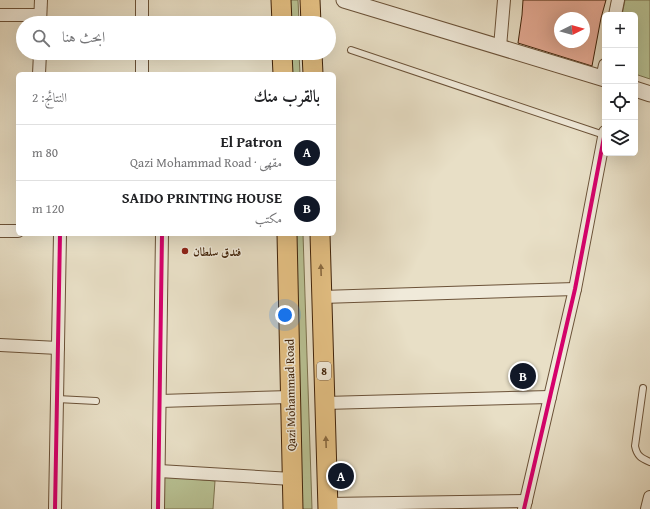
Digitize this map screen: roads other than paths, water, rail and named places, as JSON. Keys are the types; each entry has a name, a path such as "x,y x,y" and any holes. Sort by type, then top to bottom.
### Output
{"main road":[{"path":"281,0 282,16"},
{"path":"310,0 311,16"},
{"path":"282,60 283,72"},
{"path":"312,60 313,72"},
{"name":"Qazi Mohammad Road","path":"287,236 293,509"},
{"name":"8","path":"320,236 328,506"}],"street":[{"path":"40,16 41,0"},
{"path":"142,0 142,16"},
{"path":"344,0 500,47 602,73"},
{"path":"500,47 504,0"},
{"path":"616,12 618,0"},
{"path":"0,15 16,17"},
{"path":"39,72 40,60"},
{"path":"142,60 142,72"},
{"path":"638,90 650,94"},
{"path":"328,506 525,505 574,289 602,149"},
{"path":"0,231 16,231"},
{"path":"55,509 60,236"},
{"path":"158,509 162,236"},
{"path":"322,297 574,289"},
{"path":"0,345 58,348"},
{"path":"160,401 290,397"},
{"path":"325,403 550,397"},
{"path":"159,471 292,479"},
{"path":"647,509 650,497"}],"lane":[{"path":"351,50 602,133"},
{"path":"643,388 635,446 640,457 650,462"},
{"path":"57,399 96,401"}],"place":[{"name":"فندق سلطان","path":"185,251"},
{"name":"SAIDO PRINTING HOUSE","path":"523,376"},
{"name":"El Patron","path":"341,476"}]}
